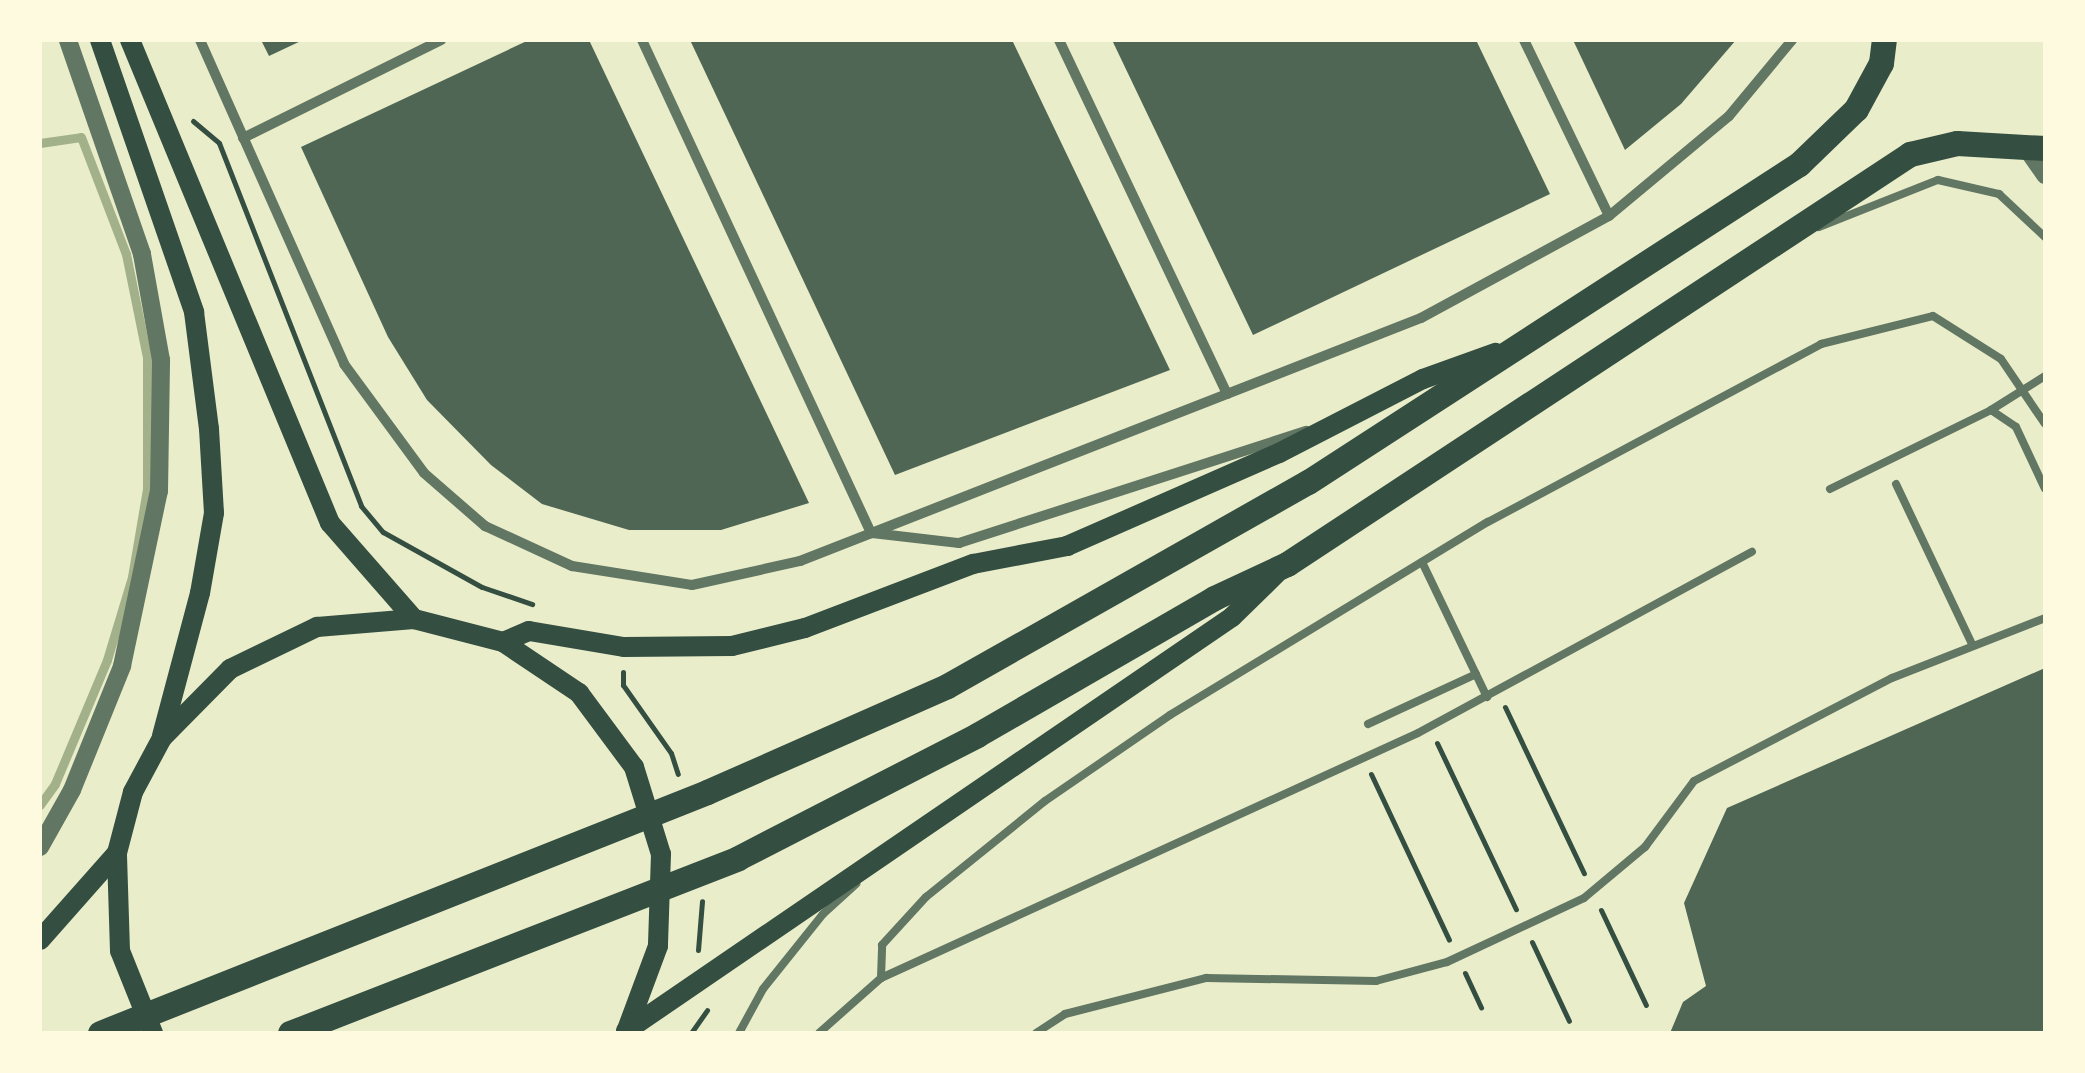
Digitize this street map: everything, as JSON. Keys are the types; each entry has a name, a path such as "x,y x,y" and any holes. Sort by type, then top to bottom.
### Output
{"main road":[{"path":"100,40 194,312 209,429 214,513 200,593 162,738 133,792 117,852 120,951 153,1033"},
{"path":"130,40 330,523 414,619"},
{"path":"100,1033 707,792 947,686 1308,482 1798,164 1856,109 1882,52"},
{"path":"290,1033 738,858 1286,564 1910,154 1957,143 2036,149"},
{"path":"503,642 529,632 624,647 732,646 806,628 973,564 1067,546 1423,379 1514,347"},
{"path":"625,1032 1232,617 1286,564"},
{"path":"162,738 230,668 318,627 414,619 503,642 579,693 634,766 661,872 658,946 625,1032"},
{"path":"40,940 117,852"}],"street":[{"path":"40,847 72,790 122,666 160,491 161,360 142,254 68,40"},
{"path":"200,40 344,364 424,473 485,526 572,566 692,585 800,560 1422,318 1609,216 1729,116 1792,40"},
{"path":"244,138 442,40"},
{"path":"642,40 871,533"},
{"path":"1060,40 1227,394"},
{"path":"1524,40 1609,216"},
{"path":"2036,149 2045,175"},
{"path":"871,533 959,543 1321,428"}],"lane":[{"path":"1761,255 1878,199 1938,180 1999,194 2045,238"},
{"path":"881,978 882,945 985,847 1232,674 1422,562 1820,344 1933,316 2001,359 2025,389 2045,424"},
{"path":"1830,489 1991,410 2045,376"},
{"path":"1991,410 2016,428 2045,489"},
{"path":"1896,484 1972,644"},
{"path":"820,1033 881,978 1430,727 1752,552"},
{"path":"1422,562 1487,697"},
{"path":"1036,1033 1065,1014 1206,978 1376,981 1457,957 1592,891 1645,847 1694,781 1972,644 2045,618"},
{"path":"1368,724 1476,674"},
{"path":"739,1033 763,990 823,914 910,836"}],"path":[{"path":"1497,691 1646,1005"},
{"path":"1430,727 1570,1021"},
{"path":"1363,758 1481,1007"},
{"path":"692,1033 708,1008"}],"building":[{"path":"261,40 303,40 269,56"},
{"path":"529,40 589,40 809,503 721,530 629,530 542,504 491,465 427,400 388,337 301,147"},
{"path":"690,40 1012,40 1170,370 895,475"},
{"path":"1112,40 1476,40 1550,194 1253,335"},
{"path":"1573,40 1736,40 1681,104 1625,150"},
{"path":"2045,668 2045,1033 1670,1033 1683,1002 1706,986 1684,903 1727,808"}],"waterway":[{"path":"40,143 81,137 126,254 147,357 147,489 132,577 107,660 55,784 40,805"}]}
